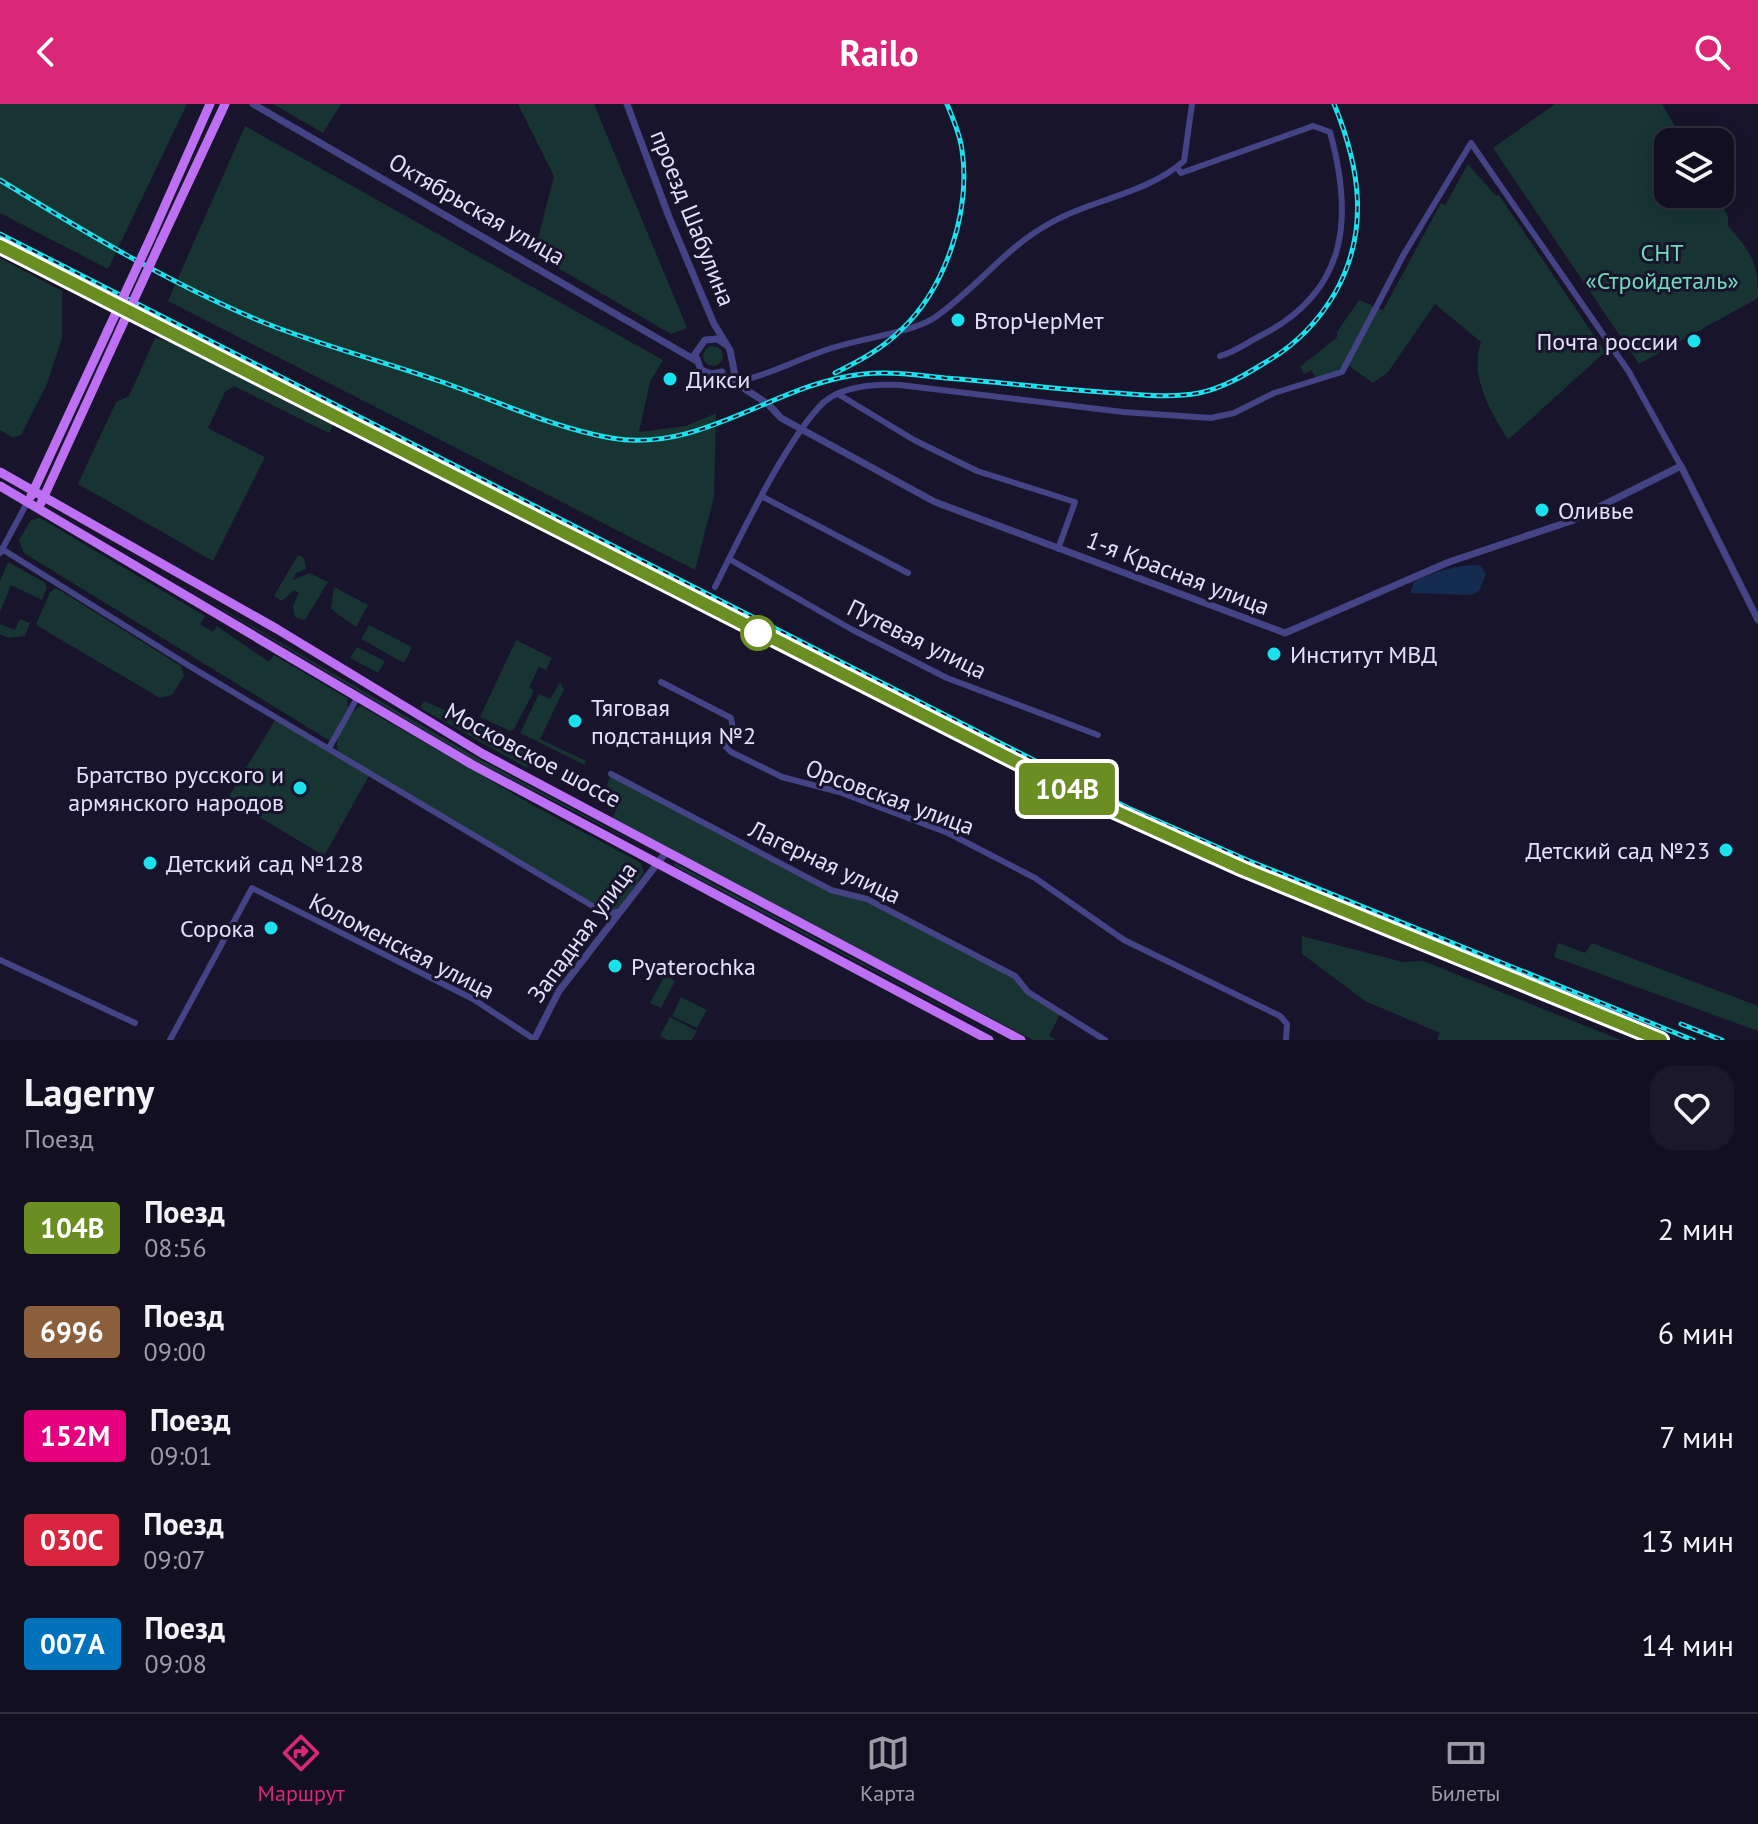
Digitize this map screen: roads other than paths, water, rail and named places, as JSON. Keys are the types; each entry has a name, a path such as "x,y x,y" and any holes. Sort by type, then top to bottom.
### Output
{"main road":[{"path":"38,509 120,330 210,104"},
{"path":"27,503 108,330 225,104"},
{"name":"Московское шоссе","path":"0,472 267,623 483,754 1021,1040"},
{"name":"Московское шоссе","path":"0,486 357,698 657,864 989,1040"}],"street":[{"name":"Октябрьская улица","path":"253,104 695,360"},
{"name":"проезд Шабулина","path":"627,104 714,324 727,345 737,382"},
{"path":"737,382 827,349 925,323 1036,231 1060,218 1138,189 1177,167 1184,161 1192,104"},
{"path":"1177,167 1181,173 1313,126 1330,132 1339,163 1344,214 1329,274 1314,296 1288,321 1220,356"},
{"path":"715,587 802,430 825,402 838,394 871,384 900,385 1123,412 1211,418 1234,413 1274,393 1342,372 1404,254 1471,143 1618,357 1681,466 1758,620"},
{"path":"711,339 714,324"},
{"name":"проезд Шабулина","path":"697,348 711,339 727,345"},
{"path":"679,350 697,348 695,360 706,373 720,373 730,362"},
{"name":"1-я Красная улица","path":"720,373 737,382 781,418 935,502 1285,633 1449,562 1571,521 1681,466"},
{"path":"838,394 914,440 977,471 1075,502 1058,549"},
{"path":"763,497 908,573"},
{"path":"27,503 1,551 596,908 612,913 622,910"},
{"path":"19,516 38,509"},
{"name":"Путевая улица","path":"729,559 851,629 947,678 1098,735"},
{"name":"Орсовская улица","path":"661,682 731,718 733,729 726,747 731,752 782,777 839,792 948,833 1035,878 1124,940 1280,1016 1287,1024 1286,1040"},
{"path":"329,748 357,698"},
{"name":"Лагерная улица","path":"611,774 831,890 867,899 1015,976 1021,985 1105,1040"},
{"name":"Западная улица","path":"534,1039 559,991 667,851"},
{"name":"Коломенская улица","path":"170,1040 252,888 473,999 534,1039"},
{"path":"0,960 135,1023"}],"water":[{"path":"1480,565 1486,574 1479,591 1471,595 1410,593 1414,582 1430,575 1454,567"}],"railway":[{"path":"835,373 878,349 917,313 931,293 952,247 959,223 964,174 960,138 947,104"},
{"path":"0,180 160,273 260,321 568,428 611,438 644,440 676,436 708,427 799,390 863,374 904,374 1158,396 1199,393 1234,380 1276,356 1305,332 1328,304 1346,270 1357,223 1357,199 1350,151 1334,104"},
{"path":"0,234 1128,808 1247,860 1693,1040"},
{"path":"1681,1024 1722,1040"},
{"path":"1633,1028 1660,1040"}],"train":[{"name":"104В","path":"0,246 1099,804 1243,869 1661,1040"}],"place":[{"name":"ВторЧерМет","path":"958,320"},
{"name":"Почта россии","path":"1694,341"},
{"name":"Дикси","path":"670,379"},
{"name":"Оливье","path":"1542,510"},
{"name":"Институт МВД","path":"1274,654"},
{"name":"Тяговая подстанция №2","path":"575,721"},
{"name":"Братство русского и армянского народов","path":"300,788"},
{"name":"Детский сад №23","path":"1726,850"},
{"name":"Детский сад №128","path":"150,863"},
{"name":"Сорока","path":"271,928"},
{"name":"Pyaterochka","path":"615,966"}],"park label":[{"name":"СНТ «Стройдеталь»","path":"1662,266"}]}
